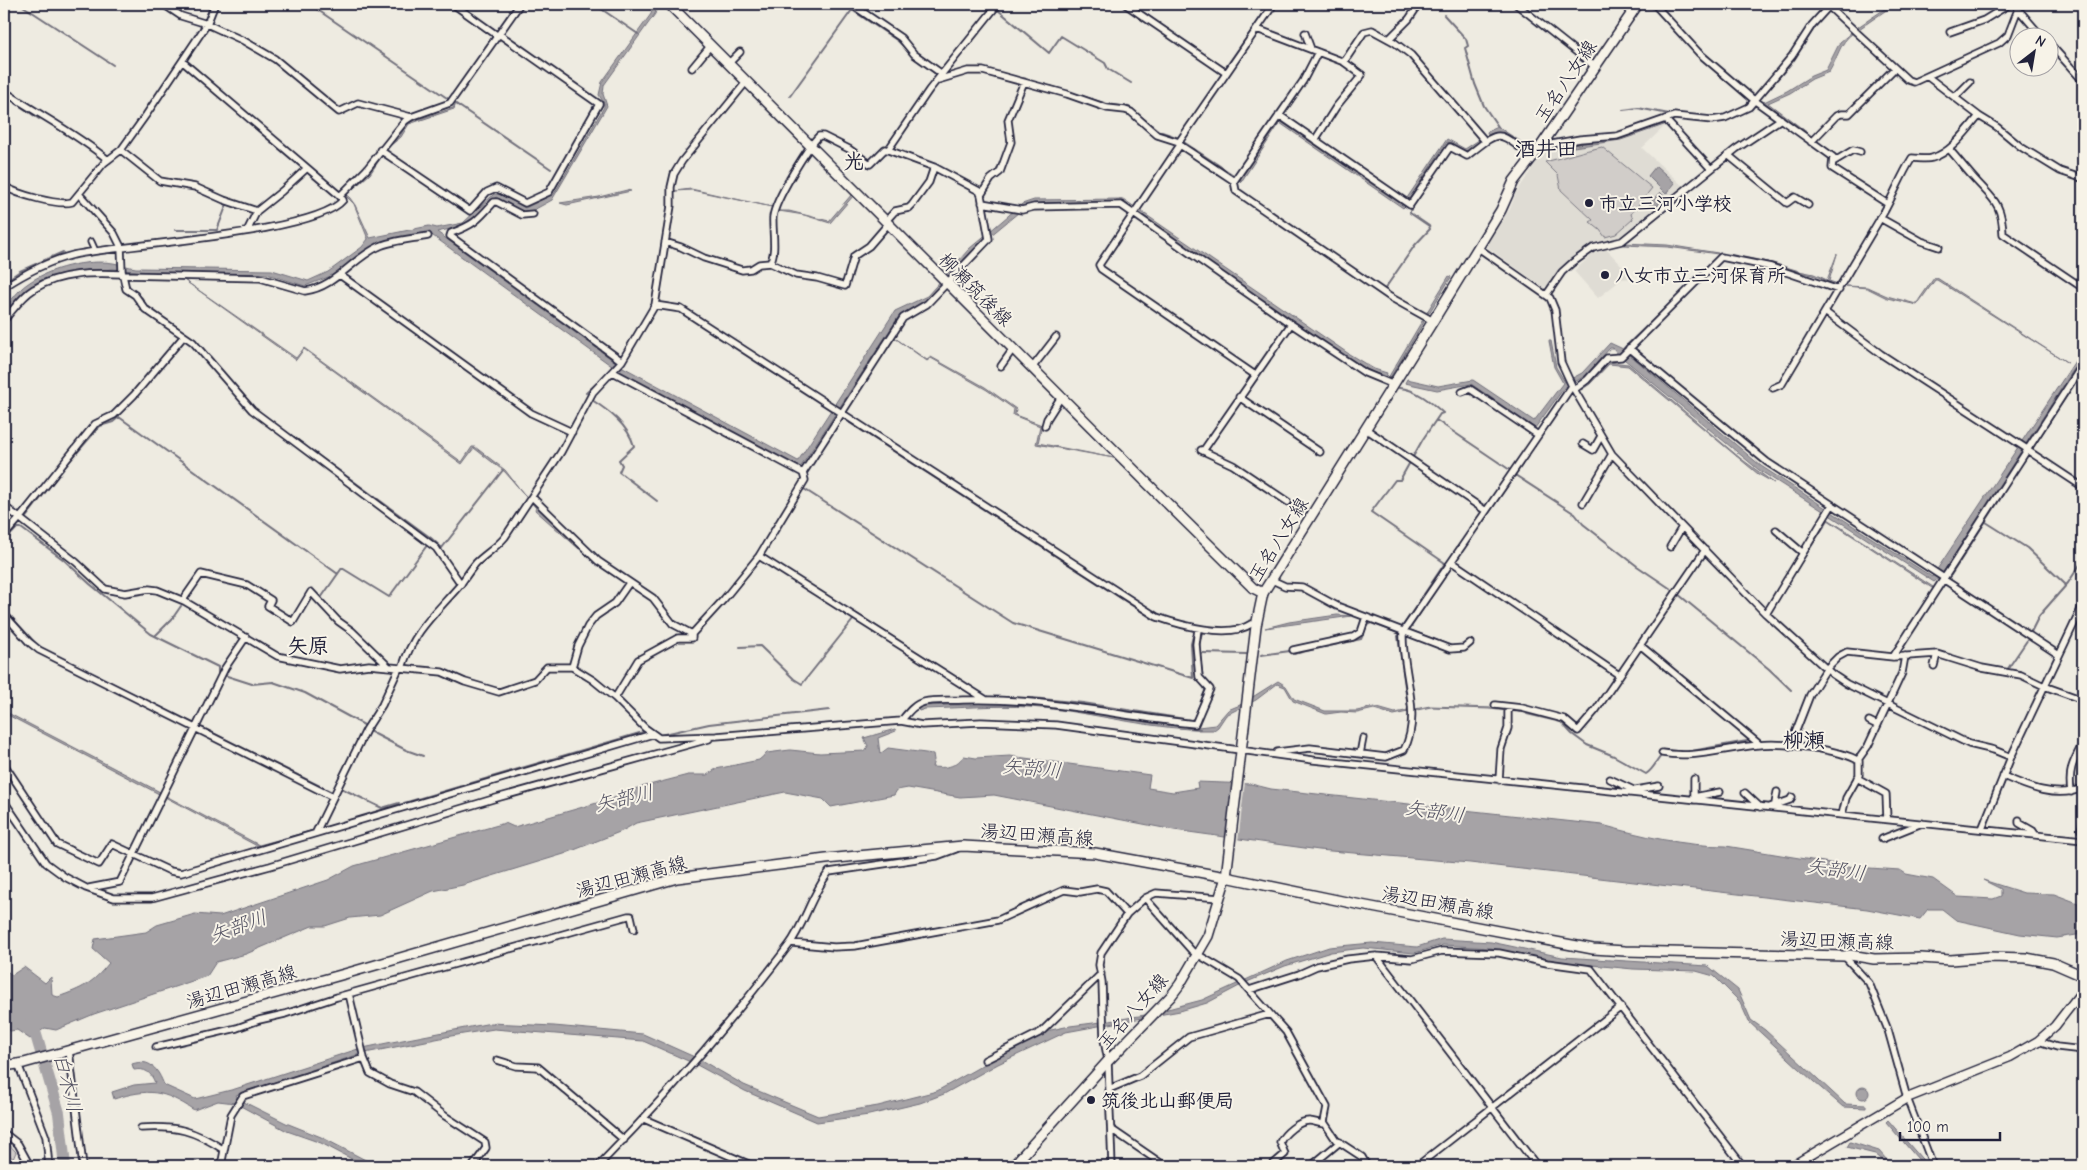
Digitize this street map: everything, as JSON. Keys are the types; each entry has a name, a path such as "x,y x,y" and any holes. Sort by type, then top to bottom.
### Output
{"main road":[{"name":"柳瀬筑後線","path":"669,4 1253,588 1262,593"},
{"name":"玉名八女線","path":"1013,1166 1108,1061 1161,1008 1180,984 1208,936 1227,873 1256,626 1262,593 1394,385 1501,210 1514,181 1541,146 1638,4"},
{"name":"湯辺田瀬高線","path":"4,1066 21,1064 367,968 677,878 826,859 963,846 1094,853 1227,873 1361,905 1593,948 1625,951 1850,955 1874,959 2026,958 2053,963 2083,976"}],"street":[{"path":"163,4 182,16 208,24 244,41 275,59 340,112 358,103 411,117"},
{"path":"4,186 10,190 65,204 72,202 108,160 121,150 208,24 215,4"},
{"path":"380,150 470,210 487,192 496,188 525,204 549,192 599,104 453,4"},
{"path":"340,196 366,170 380,150 411,117 450,104 520,4"},
{"path":"850,4 901,38 914,54 942,74"},
{"path":"888,150 929,90 998,4"},
{"path":"1125,4 1226,72"},
{"path":"1254,375 1101,270 1099,265 1226,72 1274,4"},
{"path":"1389,39 1409,19 1419,4"},
{"path":"1516,4 1594,66"},
{"path":"1654,4 1699,53 1754,100 1833,157 1832,168 1888,204"},
{"path":"1950,32 1984,20 2010,4"},
{"path":"1541,146 1580,139 1617,136 1674,116 1712,120 1725,118 1749,107 1786,64 1829,5 1908,80 1914,82 1999,44 2008,35 2019,7"},
{"path":"2019,7 2035,28"},
{"path":"1257,29 1344,62 1362,74 1336,107 1315,140"},
{"path":"1344,62 1364,32 1372,30 1389,39 1411,55 1486,141"},
{"path":"1305,33 1310,49"},
{"path":"692,68 711,45"},
{"path":"729,63 740,52"},
{"path":"1234,181 1280,115 1318,52"},
{"path":"2060,56 2083,82"},
{"path":"4,287 32,271 70,256 121,247 200,239 287,224 324,214 340,204 343,200 340,196 306,169 183,62"},
{"path":"1811,142 1836,116 1849,114 1895,68"},
{"path":"938,80 968,71 983,71 1107,108 1131,112 1157,135 1179,144 1234,181 1236,191 1390,297 1433,321"},
{"path":"1928,77 1979,116 1997,127 2021,147 2060,171 2081,178 2083,175"},
{"path":"316,832 407,651 420,630 461,584 478,561 498,546 532,497 572,432 593,392 622,361 655,305 671,206 671,187 674,174 682,161 747,81"},
{"path":"981,194 991,178 1000,172 1010,142 1008,120 1024,82"},
{"path":"1955,97 1970,82"},
{"path":"4,91 40,116 68,130 108,160"},
{"path":"1280,115 1410,205 1450,147 1467,156 1490,137 1503,136 1532,156"},
{"path":"1773,388 1782,384 1826,312 1912,158 1930,159 1949,148 1979,116"},
{"path":"1665,119 1711,169"},
{"path":"1547,294 1562,272 1572,263 1594,248 1622,241 1728,155 1781,119"},
{"path":"770,263 773,255 775,208 810,145 819,136 823,136 849,149 870,164 885,149 888,150 934,168 979,190 981,194 988,235 945,281 928,304 903,318 840,412 803,473"},
{"path":"1949,148 1974,178 1995,199 2003,218 2003,234 2083,288"},
{"path":"121,150 160,181 195,187 256,211"},
{"path":"1833,162 1853,150 1860,152"},
{"path":"1728,155 1786,203 1795,197 1808,205"},
{"path":"665,242 704,258 742,270 751,269 758,264 770,263 796,275 817,278 845,286 854,256 869,246 895,211 909,208 912,205 929,182 934,168"},
{"path":"247,231 256,211 306,169"},
{"path":"80,194 114,233 121,247 122,274 126,289 135,295 145,309 193,342 252,410 436,548 461,584"},
{"path":"533,214 522,215 503,203 494,202 476,222 468,228 451,233 450,236 622,361"},
{"path":"982,203 1022,210 1034,207 1120,205 1135,211 1291,324 1364,373 1394,385"},
{"path":"1880,218 1921,240 1939,247"},
{"path":"4,320 34,288 51,281 90,273 260,278 305,291 319,287 340,275 380,246 428,236"},
{"path":"91,242 96,251"},
{"path":"1477,247 1547,294 1555,310 1561,362 1612,454 1766,614 1847,684 1970,744 1994,750 2011,757"},
{"path":"4,506 19,520 76,562 105,589 125,592 149,588 183,600 276,656 340,669 369,665 442,672 464,682 499,692 536,680 547,667 572,667 593,680 615,698 645,728 659,738 716,736 900,721 922,725 981,722 1056,725 1242,753 1285,753 1310,748 1386,757 1404,750 1408,743 1412,714 1403,632 1572,384 1587,380 1607,358 1621,357 1721,257 1771,267 1839,290"},
{"path":"340,275 531,414 572,432"},
{"path":"655,305 681,309 1157,617 1198,629 1239,630 1252,624"},
{"path":"1826,312 1881,354 2019,443 2083,487"},
{"path":"1288,502 1233,465 1201,450 1291,324"},
{"path":"4,536 19,520 95,424 114,415 134,395 184,336"},
{"path":"1032,368 1056,337"},
{"path":"1001,366 1013,349"},
{"path":"1628,350 1766,462 1829,510 1935,572 2059,655"},
{"path":"1893,657 2026,449 2083,364"},
{"path":"613,372 803,473 805,480 760,556 692,634 692,638 678,638 638,660 615,698"},
{"path":"1462,392 1470,389 1538,435"},
{"path":"1045,426 1047,419 1061,397"},
{"path":"1239,397 1320,452"},
{"path":"1366,429 1486,511"},
{"path":"1583,444 1593,450 1601,436"},
{"path":"1583,503 1612,454"},
{"path":"532,497 598,561 653,598 673,624 692,634"},
{"path":"1766,614 1829,510"},
{"path":"1670,547 1682,527"},
{"path":"1776,530 1803,552"},
{"path":"1495,705 1564,719 1578,731 1596,710 1705,550"},
{"path":"760,556 985,699"},
{"path":"1452,562 1619,675"},
{"path":"1789,565 1790,574"},
{"path":"183,600 201,574 247,585 271,600 268,606 293,622 311,592 338,621 352,631 388,666"},
{"path":"1272,580 1285,586 1302,587 1337,606 1450,649 1464,648 1470,643"},
{"path":"572,667 578,646 588,626 596,616 615,603 629,582"},
{"path":"1982,829 2011,757 2083,604"},
{"path":"4,614 29,642 39,650 333,797"},
{"path":"1294,650 1353,637 1361,632 1366,617"},
{"path":"900,721 916,706 925,702 985,699 1085,707 1153,720 1195,724 1210,689 1199,677 1196,644 1198,629"},
{"path":"86,888 120,882 225,668 246,637"},
{"path":"1640,645 1759,744"},
{"path":"1790,746 1810,695 1827,668 1838,657 1847,652 1893,657 1937,654 1982,668 2021,675 2044,686 2083,700"},
{"path":"1934,666 1937,654"},
{"path":"1858,760 1868,746 1902,673 1905,656"},
{"path":"1499,780 1501,748 1508,728 1508,712 1510,707"},
{"path":"1869,721 1877,725"},
{"path":"4,764 57,844 99,864 112,844 175,873 180,873 653,734"},
{"path":"4,801 46,863 65,877 86,888 114,898 152,898 270,866 493,799 696,744 716,736"},
{"path":"1360,754 1363,738"},
{"path":"2071,792 2069,780 2071,767 2083,743"},
{"path":"1662,753 1685,755 1759,744 1772,744 1831,750 1858,760"},
{"path":"1260,753 1499,780 1644,795 1694,798 1769,808 2083,840"},
{"path":"1842,815 1846,798 1857,778 1860,767 1858,760"},
{"path":"2003,776 2041,790 2071,792 2083,788"},
{"path":"1857,778 1886,794 1887,819"},
{"path":"1694,779 1694,798"},
{"path":"1610,780 1644,795"},
{"path":"1629,793 1658,786"},
{"path":"1694,798 1720,792"},
{"path":"1775,804 1777,792"},
{"path":"1745,793 1760,807"},
{"path":"1769,808 1775,804 1790,800 1792,797"},
{"path":"2019,820 2020,823 2035,834"},
{"path":"2083,821 2081,830 2083,832"},
{"path":"1882,839 1922,823"},
{"path":"598,1166 644,1119 692,1064 791,943 819,885 829,872 937,856 963,846"},
{"path":"791,943 834,947 855,946 998,920 1064,890 1080,892 1106,891 1128,914"},
{"path":"1112,1166 1108,1061 1099,966 1101,952 1128,914 1145,898 1156,893 1220,898"},
{"path":"1145,898 1192,951 1239,979 1286,1032 1327,1107 1325,1124"},
{"path":"156,1047 237,1028 349,994 628,916 631,916 634,929"},
{"path":"1247,987 1299,974 1317,966 1348,959 1376,956 1412,959 1442,950 1499,953 1547,963 1591,969 1743,1166"},
{"path":"1376,956 1537,1166"},
{"path":"1844,956 1869,983 1888,1030 1907,1098 1933,1166"},
{"path":"986,1060 1041,1032 1101,974"},
{"path":"1792,1166 1907,1098 2010,1057 2038,1041 2055,1026 2083,990"},
{"path":"349,994 361,1047 370,1073 414,1092 445,1116 485,1142 486,1148 473,1166"},
{"path":"1417,1166 1621,1007"},
{"path":"1109,1089 1140,1076 1189,1037 1270,1014"},
{"path":"2038,1041 2057,1047 2083,1050"},
{"path":"69,1050 83,1166"},
{"path":"221,1166 231,1115 243,1096 364,1057"},
{"path":"498,1060 516,1066 538,1067 624,1140"},
{"path":"21,1064 46,1138 49,1166"},
{"path":"644,1119 754,1166"},
{"path":"1272,1164 1285,1154 1280,1142 1283,1137 1303,1122 1311,1120 1325,1124 1336,1140 1362,1157 1367,1166"},
{"path":"141,1128 175,1128 190,1131 204,1136 224,1150"},
{"path":"1111,1129 1165,1166"},
{"path":"4,1133 18,1144 30,1166"},
{"path":"1311,1166 1340,1142"},
{"path":"1272,1164 1280,1166"},
{"path":"182,1166 195,1166"}],"shaded area":[{"name":"市立三河小学校","path":"1666,125 1642,148 1685,188 1632,231 1620,238 1593,245 1566,264 1547,286 1543,287 1488,248 1487,243 1510,209 1516,193 1544,151 1549,152 1576,146 1621,141"},
{"path":"1602,147 1652,188 1631,214 1633,219 1616,234 1605,237 1590,222 1593,220 1561,190 1558,175 1545,162"},
{"name":"八女市立三河保育所","path":"1606,249 1634,278 1622,279 1598,298 1574,271 1593,254"},
{"path":"4,1139 16,1152 13,1159 4,1148"}],"water":[{"path":"654,4 658,4 655,14 604,85 603,94 607,106 552,200 530,212 522,212 496,197 476,218 463,226 437,232 621,366 798,461 895,311 927,296 969,249 1022,204 1034,200 1123,199 1349,354 1374,369 1387,373 1386,377 1372,372 1351,360 1122,202 1034,204 1024,208 973,250 927,301 899,316 800,468 620,372 429,233 380,242 331,276 305,286 267,274 153,273 113,269 60,274 31,287 4,317 4,310 18,292 36,278 57,269 92,262 116,263 136,268 272,270 308,281 328,272 362,247 368,239 354,204 344,194 367,175 382,156 370,174 347,194 355,205 370,238 429,226 437,228 463,223 494,194 502,195 525,208 554,194 604,107 604,103 599,95 602,82 651,14"},
{"path":"1892,4 1895,4 1859,29 1858,27"},
{"path":"1852,32 1842,46 1829,72 1768,103 1812,136 1764,102 1787,91 1811,76 1826,70 1840,42"},
{"path":"456,103 454,109 409,124 401,137 386,149 400,136 407,123 453,108"},
{"path":"1280,121 1405,206 1403,208 1280,123 1241,182 1239,180"},
{"path":"1663,123 1664,125 1621,140 1546,151 1546,149 1623,137"},
{"path":"1498,127 1529,147 1527,149 1504,134 1493,133 1488,135 1487,132"},
{"path":"1447,139 1465,149 1480,141 1466,151 1447,142 1409,199 1407,198"},
{"path":"1656,166 1675,183 1666,194 1648,176"},
{"path":"691,189 772,207 692,190 675,191"},
{"path":"627,190 631,191 567,205 560,203 599,197"},
{"path":"1660,192 1665,197 1655,208 1649,204"},
{"path":"852,194 854,195 830,223 804,215 779,211 789,211 829,221"},
{"path":"1624,243 1667,245 1718,254 1668,247 1624,245"},
{"path":"1729,254 1773,263 1814,274 1827,280 1837,254 1829,281 1838,284 1837,286 1815,276 1729,256"},
{"path":"1449,276 1451,277 1429,313 1427,312"},
{"path":"1934,278 1937,278 2068,363 1937,280 1935,280 1917,305 1887,298 1867,288 1846,286 1867,287 1887,296 1916,304"},
{"path":"184,280 296,358 304,348 462,462 472,447 475,447 505,470 520,489 505,472 474,448 462,464 304,349 296,360"},
{"path":"1422,321 1424,322 1390,378 1388,378"},
{"path":"895,338 927,360 931,357 985,387 1016,409 1015,415 1042,425 1038,443 1114,458 1036,444 1040,426 1013,415 1014,409 987,390 931,358 927,361"},
{"path":"1549,341 1551,341 1556,367 1565,382 1582,373 1610,343 1623,349 1761,466 1932,577 2083,349 2083,355 1940,577 1934,582 1759,470 1619,355 1613,348 1610,348 1585,376 1564,388 1535,428 1471,384 1437,390 1405,383 1407,379 1438,386 1473,380 1534,421 1563,383 1554,367"},
{"path":"1608,362 1628,364 1740,458 1774,483 1758,474 1628,366 1609,364 1590,384 1581,390"},
{"path":"2083,370 2083,372 2033,448"},
{"path":"523,493 579,549 535,510 536,508"},
{"path":"2003,494 2004,494 1950,576"},
{"path":"1828,519 1933,587 1932,588"},
{"path":"1337,615 1352,616 1265,628 1289,622"},
{"path":"1278,681 1286,686 1294,699 1325,711 1357,711 1374,707 1395,713 1430,706 1494,708 1527,713 1489,709 1431,707 1394,715 1374,709 1357,713 1341,712 1326,714 1293,701 1285,687 1277,684 1256,700 1226,715 1214,730 1198,730 1198,727 1215,725 1228,710 1240,705"},
{"path":"956,705 1024,706 1057,708 1189,727 1189,729 1029,707 1003,706 925,709 919,711 918,709 923,706"},
{"path":"4,711 160,792 159,794 4,713"},
{"name":"矢部川","path":"895,729 896,731 878,738 880,754 888,748 933,754 932,767 950,766 957,763 964,756 976,758 1010,756 1150,775 1148,788 1173,792 1198,788 1197,782 1251,784 1271,789 1602,825 1679,842 1726,846 1854,867 1900,870 1906,874 1933,879 1958,897 1993,899 2001,896 2001,889 1983,880 2024,893 2054,894 2083,905 2083,934 2057,938 2020,934 1956,920 1942,909 1928,909 1920,919 1867,909 1470,863 1319,850 1174,830 994,795 960,797 908,788 897,790 894,795 831,807 823,799 785,792 636,823 622,831 564,854 463,885 433,891 380,915 350,918 325,926 312,926 246,954 216,962 207,976 94,1014 56,1030 45,1028 30,1039 17,1030 10,1031 4,1027 4,969 12,975 24,967 45,983 51,977 52,995 58,997 86,984 97,976 109,963 93,949 95,939 146,932 157,925 195,914 220,916 328,880 354,866 505,823 514,827 614,798 626,791 688,775 707,775 716,769 759,760 767,753 790,750 820,753 865,751 868,746 864,738"},
{"path":"166,796 259,845 314,830 259,847"},
{"path":"1442,939 1491,942 1562,957 1708,966 1738,990 1751,1020 1765,1030 1845,1104 1866,1105 1866,1108 1843,1107 1814,1082 1749,1022 1740,1002 1714,976 1696,971 1633,969 1561,962 1491,948 1443,945 1414,953 1363,948 1331,952 1285,966 1247,982 1207,1003 1180,1011 1066,1032 998,1064 944,1094 920,1103 869,1115 817,1122 745,1091 695,1064 643,1041 494,1029 360,1054 236,1095 238,1099 286,1123 321,1137 377,1166 365,1166 321,1143 287,1131 235,1103 218,1101 194,1110 173,1098 156,1093 137,1093 114,1099 112,1092 134,1085 155,1083 152,1076 141,1070 134,1070 132,1064 144,1062 152,1066 159,1074 164,1085 195,1099 235,1089 358,1049 491,1023 554,1026 643,1034 699,1059 744,1085 818,1116 878,1106 937,1091 1006,1052 1051,1030 1145,1015 1202,1000 1287,961 1329,947 1372,943 1417,947"},
{"path":"1863,1087 1869,1093 1863,1099 1857,1093"},
{"path":"1888,1120 1928,1166 1924,1166 1886,1122"},
{"path":"1850,1142 1879,1151 1886,1159 1899,1166 1890,1166 1875,1154 1847,1147"}],"pier":[{"path":"1233,781 1245,781 1238,841 1226,840"}],"waterway":[{"path":"20,4 113,65"},
{"path":"309,4 450,100"},
{"path":"594,4 638,34"},
{"path":"1131,4 1223,67 1226,67 1270,4"},
{"path":"790,96 852,10 898,41 910,53"},
{"path":"998,10 1049,53 1061,36 1105,63 1108,69 1131,83"},
{"path":"1444,15 1466,39 1468,46 1465,48 1475,84 1484,106 1499,128"},
{"path":"1765,93 1794,60 1815,27"},
{"path":"917,59 937,75"},
{"path":"1050,86 1107,104 1129,107 1159,131 1176,137 1241,180"},
{"path":"4,95 39,119"},
{"path":"456,104 551,169"},
{"path":"1623,110 1638,108 1669,114"},
{"path":"1721,165 1729,160"},
{"path":"1384,290 1415,245 1430,229 1429,226 1410,213 1410,211 1436,172"},
{"path":"1629,240 1703,179"},
{"path":"175,230 217,230 227,204"},
{"path":"4,282 20,271 63,252"},
{"path":"1694,280 1714,260"},
{"path":"4,275 8,278"},
{"path":"128,285 142,298 146,305 192,338"},
{"path":"1624,348 1680,294"},
{"path":"586,393 609,372 614,364"},
{"path":"1399,388 1417,393 1443,413 1440,414 1423,439 1400,480 1395,480 1371,512 1445,563 1402,627"},
{"path":"239,390 255,409"},
{"path":"592,400 617,419 631,438 634,446 619,460 622,465 619,472 657,501"},
{"path":"62,470 100,426 113,422 119,417 338,574"},
{"path":"1436,420 1510,470"},
{"path":"850,423 1153,619 1190,630"},
{"path":"293,437 442,548 503,470"},
{"path":"1478,529 1520,467"},
{"path":"1515,475 1575,514 1583,524 1637,566 1674,591"},
{"path":"24,520 57,477"},
{"path":"804,489 1013,623 1193,678 1191,644 1193,636"},
{"path":"1796,570 1828,520"},
{"path":"1986,522 2027,548 2066,585"},
{"path":"4,542 17,528 21,528 64,560 151,634 218,667 218,673"},
{"path":"321,598 342,568 389,597 428,544"},
{"path":"1706,557 1761,613"},
{"path":"1949,579 2031,632 2039,616 2068,583 2083,560"},
{"path":"1409,630 1452,566"},
{"path":"1940,591 1943,586"},
{"path":"1678,594 1769,669 1791,690"},
{"path":"155,636 172,619 181,606"},
{"path":"4,609 40,648 195,724"},
{"path":"857,614 953,675"},
{"path":"740,647 760,646 794,679 802,684 853,620"},
{"path":"1261,655 1290,651 1293,654 1361,639 1367,625 1371,623 1398,633"},
{"path":"1412,631 1451,646"},
{"path":"1199,647 1202,632"},
{"path":"1398,636 1407,712"},
{"path":"2007,670 2028,639"},
{"path":"1828,663 1839,652 1846,650"},
{"path":"1202,653 1246,654"},
{"path":"1904,653 1913,653"},
{"path":"1200,658 1203,678"},
{"path":"224,675 252,684 273,682 305,693 364,725"},
{"path":"982,694 987,697 1032,698 1083,703 1191,720 1194,719 1205,691 1204,685"},
{"path":"660,735 709,724 829,710"},
{"path":"1527,714 1561,722 1572,734 1587,745 1614,756 1646,774 1667,750 1686,752 1747,741"},
{"path":"199,726 332,792"},
{"path":"1187,728 1200,729"},
{"path":"369,731 406,750 423,756"},
{"path":"404,803 643,732"},
{"path":"341,788 382,808 399,803"},
{"path":"371,813 398,805"},
{"name":"白木川","path":"31,1018 59,1113 65,1166"}],"place":[{"name":"市立三河小学校","path":"1589,203"},
{"name":"八女市立三河保育所","path":"1605,275"},
{"name":"筑後北山郵便局","path":"1091,1100"}],"district":[{"name":"酒井田","path":"1546,149"},
{"name":"光","path":"854,161"},
{"name":"矢原","path":"308,646"},
{"name":"柳瀬","path":"1804,740"}]}
